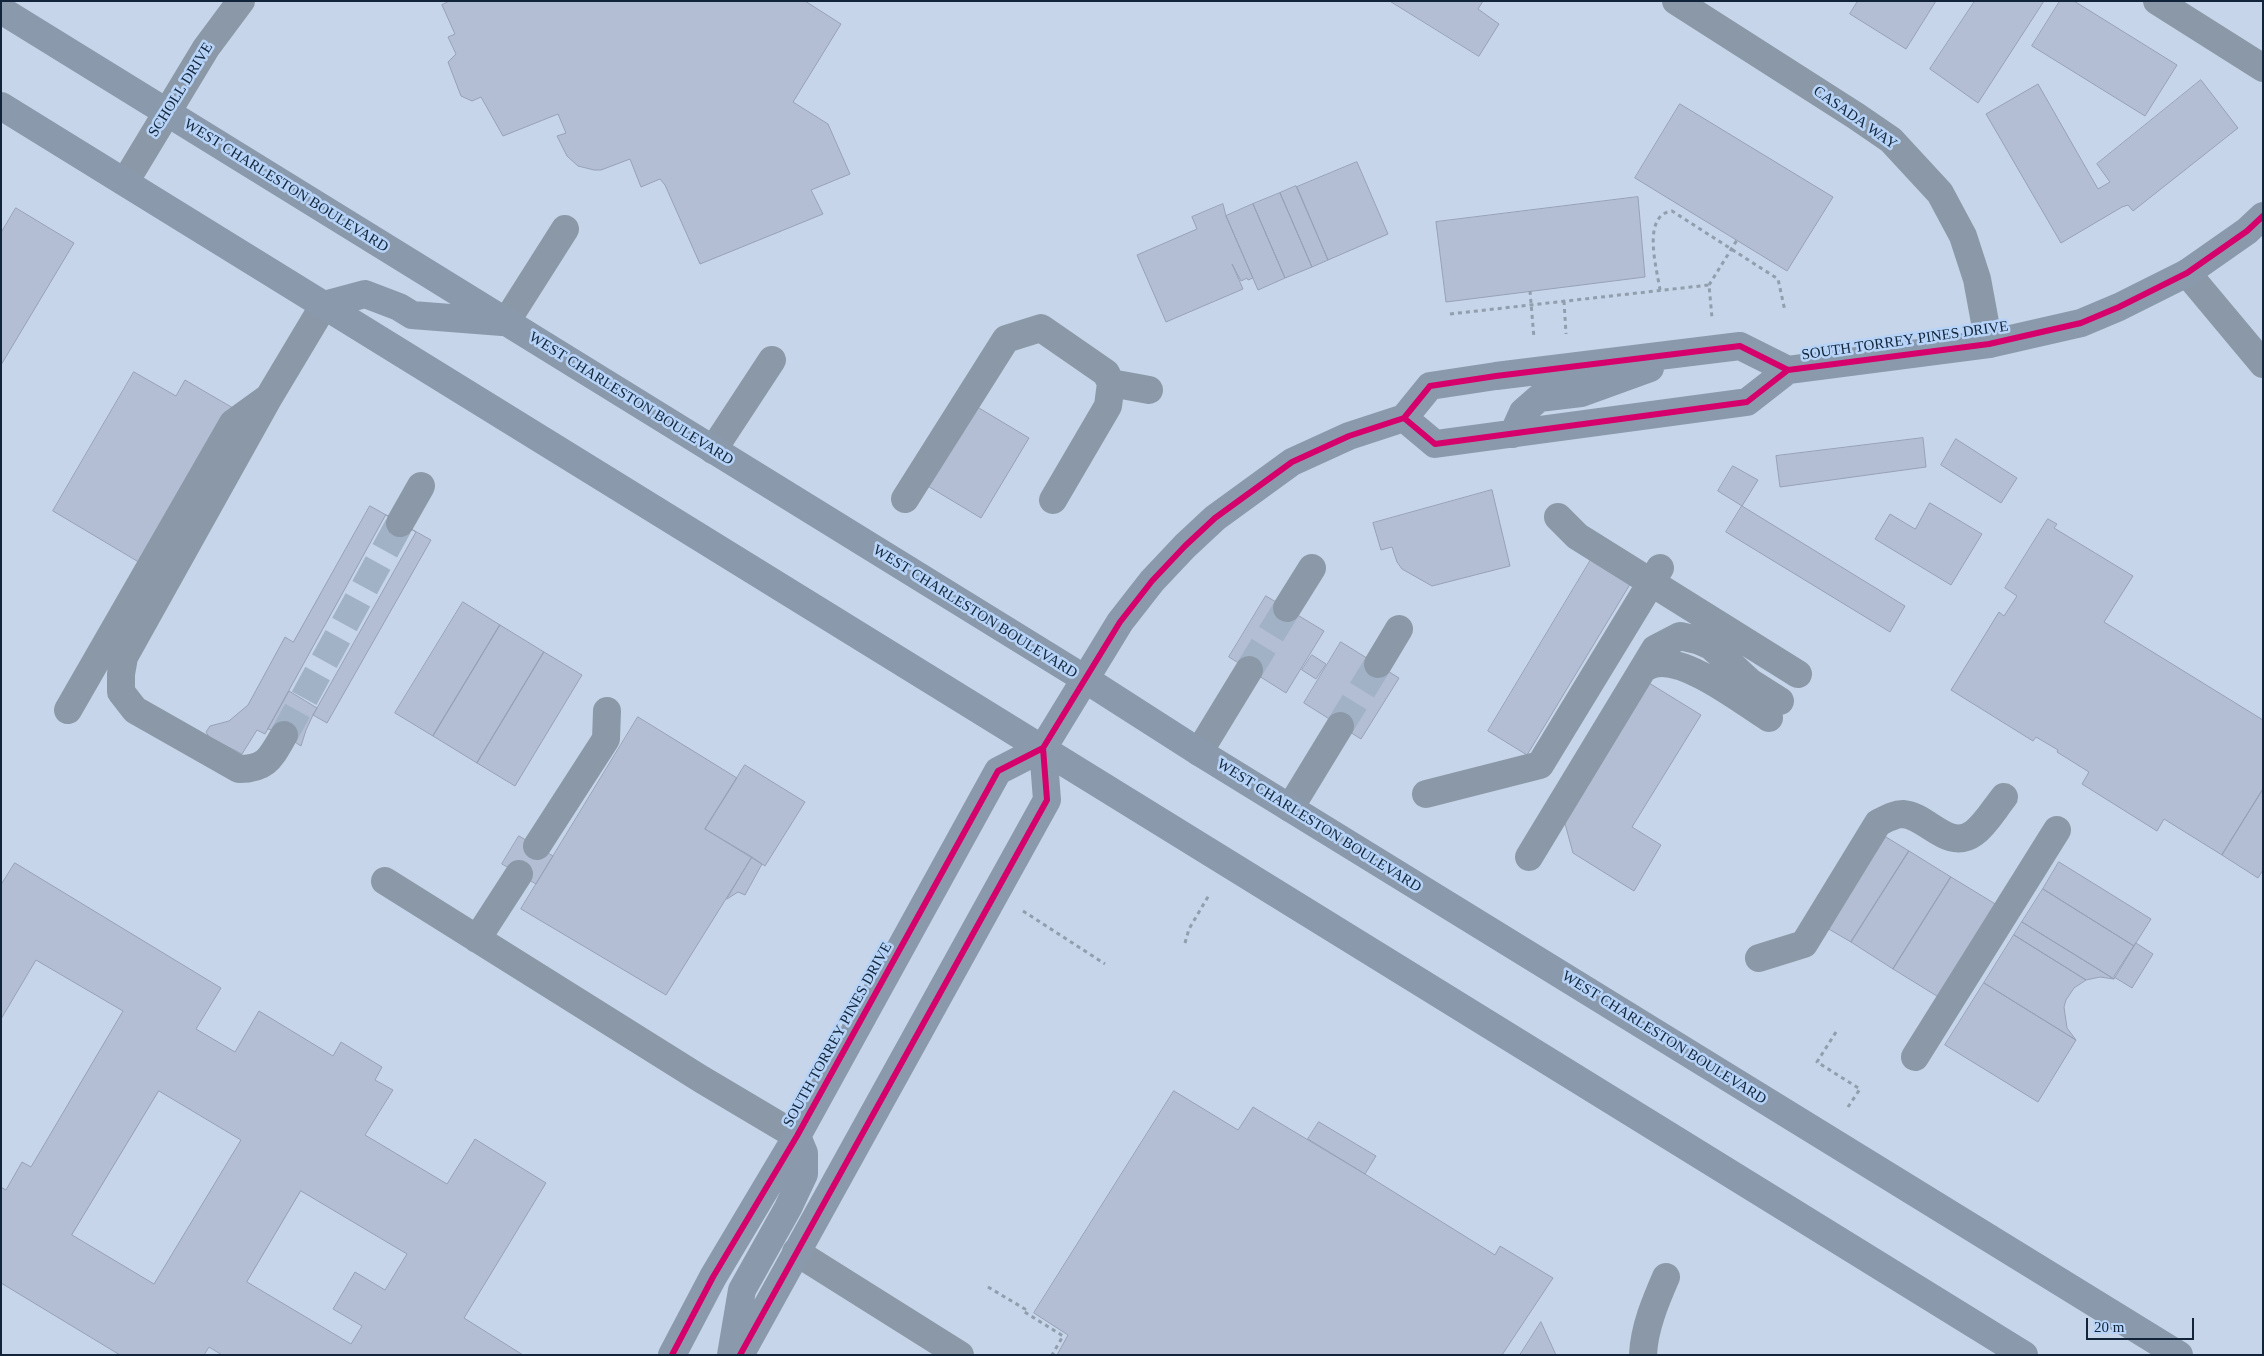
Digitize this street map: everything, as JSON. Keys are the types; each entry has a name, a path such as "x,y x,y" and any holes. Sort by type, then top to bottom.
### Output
{"main road":[{"name":"WEST CHARLESTON BOULEVARD","path":"1,10 1199,752 2180,1355"},
{"path":"1,106 2024,1355"},
{"name":"SOUTH TORREY PINES DRIVE","path":"1788,370 1740,346 1496,376 1430,386 1404,418 1435,444 1747,402 1788,370 1989,344 2081,323 2119,307 2187,273 2247,231 2263,216"},
{"path":"324,305 365,294 399,307 412,315 506,322"},
{"path":"1513,434 1523,412 1539,398 1581,393 1693,352"},
{"path":"740,1355 1047,800 1043,748 1120,622 1152,581 1215,518 1292,462 1349,436 1404,418"},
{"name":"SOUTH TORREY PINES DRIVE","path":"672,1355 713,1277 797,1136 998,771 1043,748"},
{"path":"731,1355 742,1290 788,1208 804,1174 804,1153 797,1136"}],"street":[{"name":"SCHOLL DRIVE","path":"124,182 206,48 241,1"},
{"name":"CASADA WAY","path":"1676,1 1863,120 1891,140 1922,173 1940,193 1963,236 1977,279 1989,344"},
{"path":"2157,1 2263,68"},
{"path":"506,322 565,230"},
{"path":"2187,273 2263,364"},
{"path":"284,735 268,761 254,769 239,769 135,710 121,692 121,674 124,657 269,397 324,305"},
{"path":"905,499 1006,339 1041,328 1106,373 1111,383 1108,406 1053,500"},
{"path":"713,450 772,360"},
{"path":"1111,383 1149,390"},
{"path":"68,710 233,422 269,397"},
{"path":"400,523 421,486"},
{"path":"1558,518 1577,536 1656,575 1798,674"},
{"path":"1287,608 1312,568"},
{"path":"1426,794 1540,765 1656,575"},
{"path":"1378,664 1399,629"},
{"path":"1528,857 1655,649 1665,642 1680,636 1711,646 1750,682 1775,710"},
{"path":"1199,752 1249,670"},
{"path":"537,846 606,739 607,711"},
{"path":"1290,808 1340,726"},
{"path":"1759,958 1804,944 1878,823 1890,817 1904,814 1948,836 1960,839 1974,833 2004,797"},
{"path":"1915,1056 2057,830"},
{"path":"477,939 519,874"},
{"path":"385,881 693,1074 797,1136"},
{"path":"796,1252 960,1355"},
{"path":"1643,1355 1643,1345 1656,1299 1666,1277"}],"path":[{"path":"1660,290 1652,231 1659,216 1665,212 1672,211 1778,279 1785,311"},
{"path":"1712,321 1709,285 1737,240"},
{"path":"1450,314 1709,285"},
{"path":"1530,292 1535,344"},
{"path":"1564,301 1567,340"},
{"path":"1185,943 1189,929 1209,895"},
{"path":"1022,911 1105,964"},
{"path":"1836,1032 1817,1062 1860,1089 1848,1107"},
{"path":"988,1287 1025,1309 1023,1311 1063,1336 1052,1355"}],"building":[{"path":"450,1 805,1 841,24 793,102 828,124 850,174 811,190 823,214 700,264 665,185 660,179 641,187 630,159 601,170 578,166 567,156 557,136 566,133 558,114 503,136 481,97 472,101 461,96 448,62 456,54 448,37 455,34 442,5"},
{"path":"1390,1 1483,1 1478,9 1499,24 1479,56"},
{"path":"1858,1 1936,1 1906,49 1850,14"},
{"path":"1975,1 2044,1 1978,103 1930,69"},
{"path":"2060,1 2074,1 2177,65 2145,116 2032,46"},
{"path":"2201,80 2238,128 2133,211 2128,205 2122,207 2061,243 1986,114 2038,84 2098,189 2110,182 2097,164"},
{"path":"1680,104 1833,197 1787,271 1635,178"},
{"path":"1357,162 1388,234 1328,260 1297,187"},
{"path":"1296,186 1328,260 1312,267 1280,193"},
{"path":"1280,193 1312,267 1285,278 1253,204"},
{"path":"1638,197 1645,277 1446,302 1436,222"},
{"path":"1223,204 1226,216 1253,278 1241,281 1232,264 1243,289 1166,322 1137,255 1197,229 1192,217"},
{"path":"1253,204 1285,278 1258,290 1226,216"},
{"path":"16,208 74,243 1,365 1,233"},
{"path":"134,372 176,396 185,380 233,408 142,564 53,511"},
{"path":"964,399 1029,438 981,518 916,479"},
{"path":"1923,438 1926,467 1780,487 1776,456"},
{"path":"1956,439 2017,478 2001,503 1941,465"},
{"path":"1733,466 1758,480 1742,506 1718,491"},
{"path":"1492,490 1510,566 1432,586 1402,569 1397,562 1392,547 1381,550 1373,523"},
{"path":"1930,503 1982,534 1951,585 1875,539 1890,514 1915,529"},
{"path":"370,506 431,540 327,723 313,715 317,708 289,691 265,734 257,730 242,754 209,737 206,732 210,726 229,721 248,705 285,637 293,642"},
{"path":"1742,506 1905,606 1890,632 1726,532"},
{"path":"386,515 416,532 313,715 301,746 279,732 268,729"},
{"path":"2048,519 2057,524 2054,528 2133,576 2104,622 2263,720 2263,789 2222,855 2164,819 2157,831 2082,784 2089,772 2057,752 2058,750 2036,737 2033,741 1951,690 1999,612 2004,616 2017,596 2005,588"},
{"path":"1592,558 1632,581 1527,755 1488,731"},
{"path":"1266,596 1324,631 1286,693 1229,657"},
{"path":"463,602 500,625 433,736 395,713"},
{"path":"500,625 544,652 477,763 433,736"},
{"path":"1341,642 1399,678 1361,739 1304,703"},
{"path":"544,652 582,675 515,786 477,763"},
{"path":"1312,655 1326,664 1316,679 1302,670"},
{"path":"1649,683 1701,715 1632,827 1661,845 1634,891 1573,853 1564,820"},
{"path":"638,717 737,778 705,829 752,857 666,995 521,909"},
{"path":"745,765 805,802 765,866 705,829"},
{"path":"2263,789 2263,870 2258,878 2222,855"},
{"path":"519,836 553,856 536,884 502,864"},
{"path":"1886,837 1909,851 1851,942 1827,928"},
{"path":"1909,851 1951,877 1893,969 1851,942"},
{"path":"752,857 762,864 745,895 738,892 727,899"},
{"path":"2059,862 2151,919 2134,946 2043,889"},
{"path":"15,863 221,988 196,1029 235,1052 259,1011 333,1056 341,1042 382,1067 375,1080 393,1090 365,1135 447,1184 475,1139 546,1183 464,1318 523,1355 222,1355 209,1347 204,1355 120,1355 1,1283 1,1187 6,1190 22,1162 31,1167 123,1011 36,960 1,1019 1,885","holes":["159,1091 241,1140 154,1284 72,1235","301,1191 407,1254 385,1290 355,1272 333,1309 362,1326 351,1344 247,1282"]},
{"path":"1951,877 1997,905 1940,998 1893,969"},
{"path":"2043,889 2134,946 2114,979 2022,922"},
{"path":"2022,922 2114,979 2100,977 2086,980 2014,935"},
{"path":"2014,935 2086,980 2074,988 2064,1007 2067,1028 2076,1040 1984,983"},
{"path":"2136,943 2153,954 2132,988 2114,977"},
{"path":"1984,983 2076,1040 2038,1102 1945,1045"},
{"path":"1174,1091 1238,1130 1253,1107 1495,1255 1500,1246 1553,1278 1502,1355 1057,1355 1068,1335 1034,1313"},
{"path":"1319,1122 1376,1156 1365,1174 1308,1139"},
{"path":"1541,1322 1556,1355 1520,1355"}],"tunnel":[{"path":"284,735 400,523"},
{"path":"1249,670 1287,608"},
{"path":"1340,726 1378,664"}],"cycle path":[{"path":"1404,418 1435,444 1747,402 1788,370 1989,344 2081,323 2119,307 2187,273 2247,231 2263,216"},
{"path":"672,1355 713,1277 797,1136 998,771 1043,748 1120,622 1152,581 1215,518 1292,462 1349,436 1404,418 1430,386 1740,346 1788,370"},
{"path":"740,1355 1047,800 1043,748"}]}
